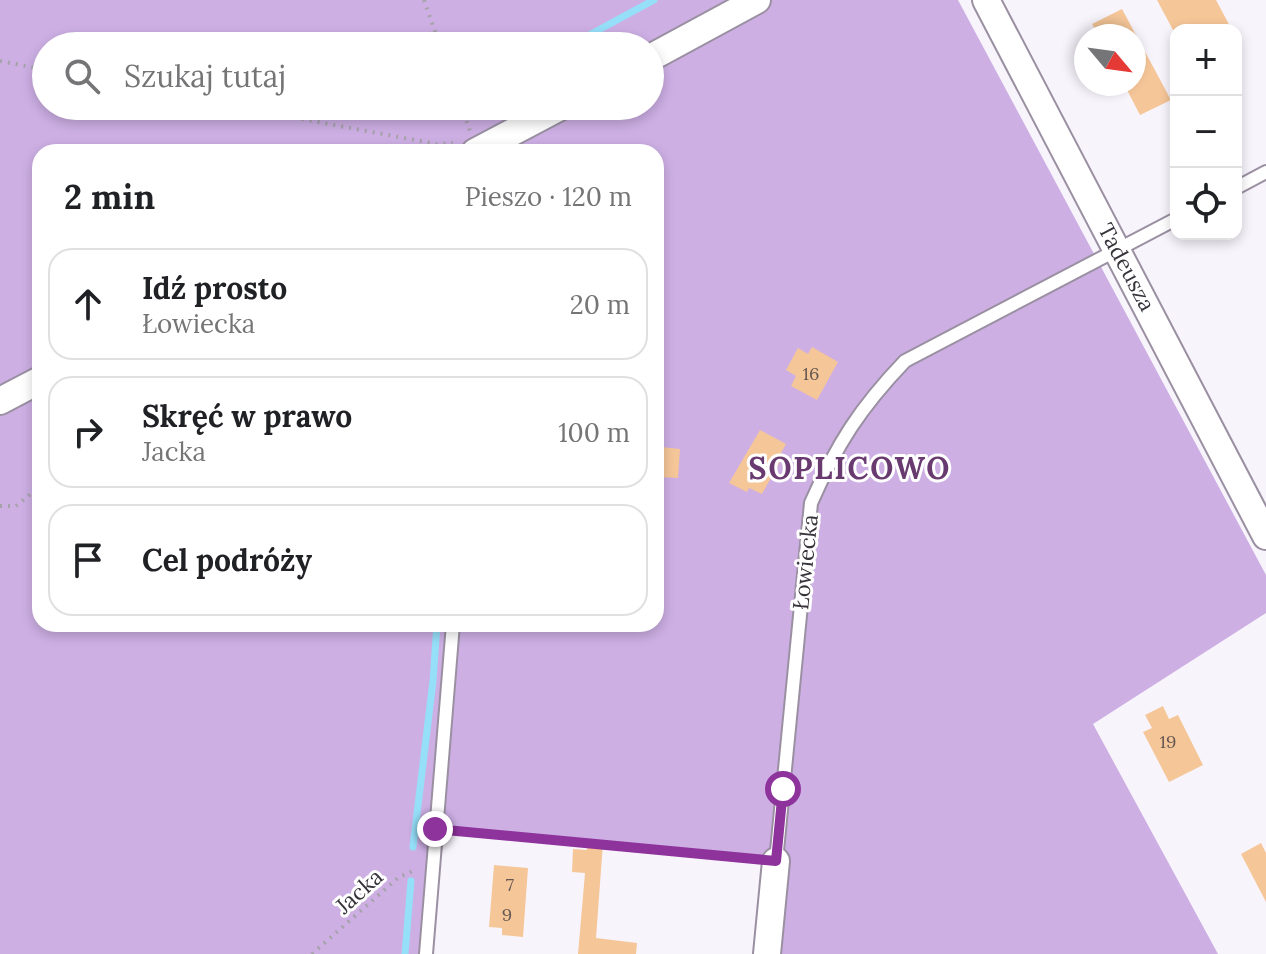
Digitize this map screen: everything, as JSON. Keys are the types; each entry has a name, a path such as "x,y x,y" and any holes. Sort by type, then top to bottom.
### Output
{"street":[{"path":"664,50 757,0"},
{"name":"Tadeusza","path":"986,0 1266,536"},
{"path":"492,144 536,120"},
{"path":"0,401 32,384"},
{"name":"Łowiecka","path":"767,954 776,861"}],"lane":[{"path":"1242,185 1266,172"},
{"name":"Łowiecka","path":"776,861 811,503 832,456 873,394 905,361 1170,222"},
{"path":"426,954 452,632"}],"path":[{"path":"424,0 435,32"},
{"path":"0,61 32,67"},
{"path":"307,120 437,144"},
{"path":"471,120 489,144"},
{"path":"0,506 16,506 32,493"},
{"path":"435,829 776,861"},
{"name":"Jacka","path":"312,954 399,877 433,862"}],"shaded area":[{"path":"0,0 958,0 1266,575 1266,613 1093,724 1218,954 767,954 775,861 435,829 426,954 0,954"}],"building":[{"path":"1157,0 1216,0 1229,24 1170,24"},
{"path":"1122,9 1130,24 1092,24"},
{"path":"1146,54 1170,100 1140,115 1130,96 1146,96"},
{"path":"812,347 838,362 817,400 791,386 796,376 786,370 798,348 808,354"},
{"path":"760,430 786,444 780,455 783,456 762,494 749,488 747,492 729,483"},
{"path":"664,447 680,449 678,478 664,477"},
{"path":"1163,706 1169,719 1178,715 1203,765 1169,782 1143,732 1152,728 1145,715"},
{"path":"588,842 603,843 596,938 637,943 636,954 578,954 585,873 572,872 573,849 587,850"},
{"path":"1261,843 1266,853 1266,902 1241,854"},
{"path":"494,865 528,868 523,937 502,935 502,928 489,927"}],"waterway":[{"path":"595,32 654,0"},
{"path":"413,847 436,632"},
{"path":"405,954 411,881"}],"district":[{"name":"SOPLICOWO","path":"850,468"}],"route":[{"path":"435,829 776,861 783,789"}]}
